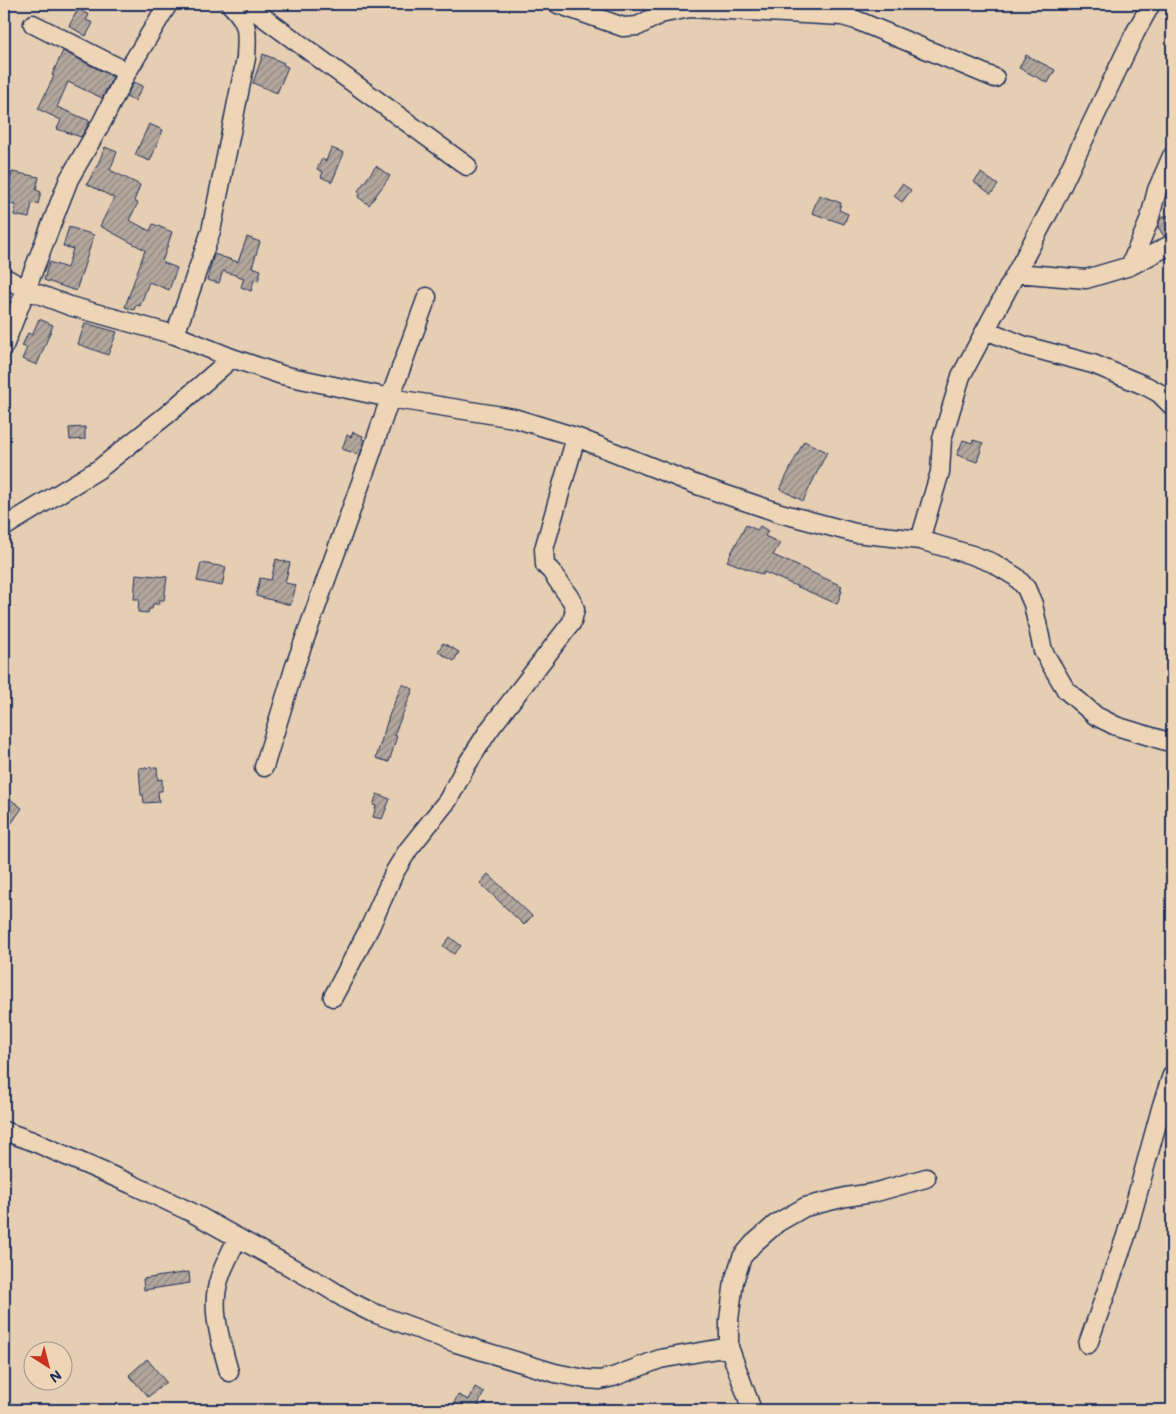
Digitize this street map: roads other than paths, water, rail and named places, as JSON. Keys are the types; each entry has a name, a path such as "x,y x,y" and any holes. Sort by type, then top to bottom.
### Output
{"street":[{"path":"4,346 69,179 102,122 127,72 168,4"},
{"path":"230,4 244,20 248,30"},
{"path":"558,4 623,27 638,26 660,14 690,8 843,10 856,20 994,78"},
{"path":"920,540 940,472 942,438 961,376 1053,204 1135,33 1151,4"},
{"path":"175,335 211,231 246,58 248,30 259,8 467,166"},
{"path":"33,24 127,72"},
{"path":"1130,266 1149,222 1157,190 1172,156"},
{"path":"1016,273 1086,279 1130,266 1172,244"},
{"path":"4,277 25,289 70,306 175,335 232,358 282,375 390,398 514,418 576,437 697,485 780,513 855,533 920,540 993,563 1016,576 1026,588 1033,604 1043,651 1066,690 1096,716 1116,726 1172,743"},
{"path":"264,767 295,666 427,298"},
{"path":"986,330 1025,346 1093,364 1146,386 1158,393 1172,406"},
{"path":"4,527 99,469 169,413 232,358"},
{"path":"333,997 370,927 394,873 408,850 448,800 466,766 489,730 572,622 575,610 572,601 545,565 543,556 576,437"},
{"path":"1088,1344 1126,1236 1172,1075"},
{"path":"4,1131 32,1141 191,1212 325,1286 349,1302 370,1312 456,1343 555,1373 600,1380 660,1359 729,1347"},
{"path":"752,1410 729,1347 728,1320 734,1281 742,1257 759,1238 777,1223 805,1207 926,1178"},
{"path":"229,1372 221,1344 215,1303 219,1278 237,1238"}]}
